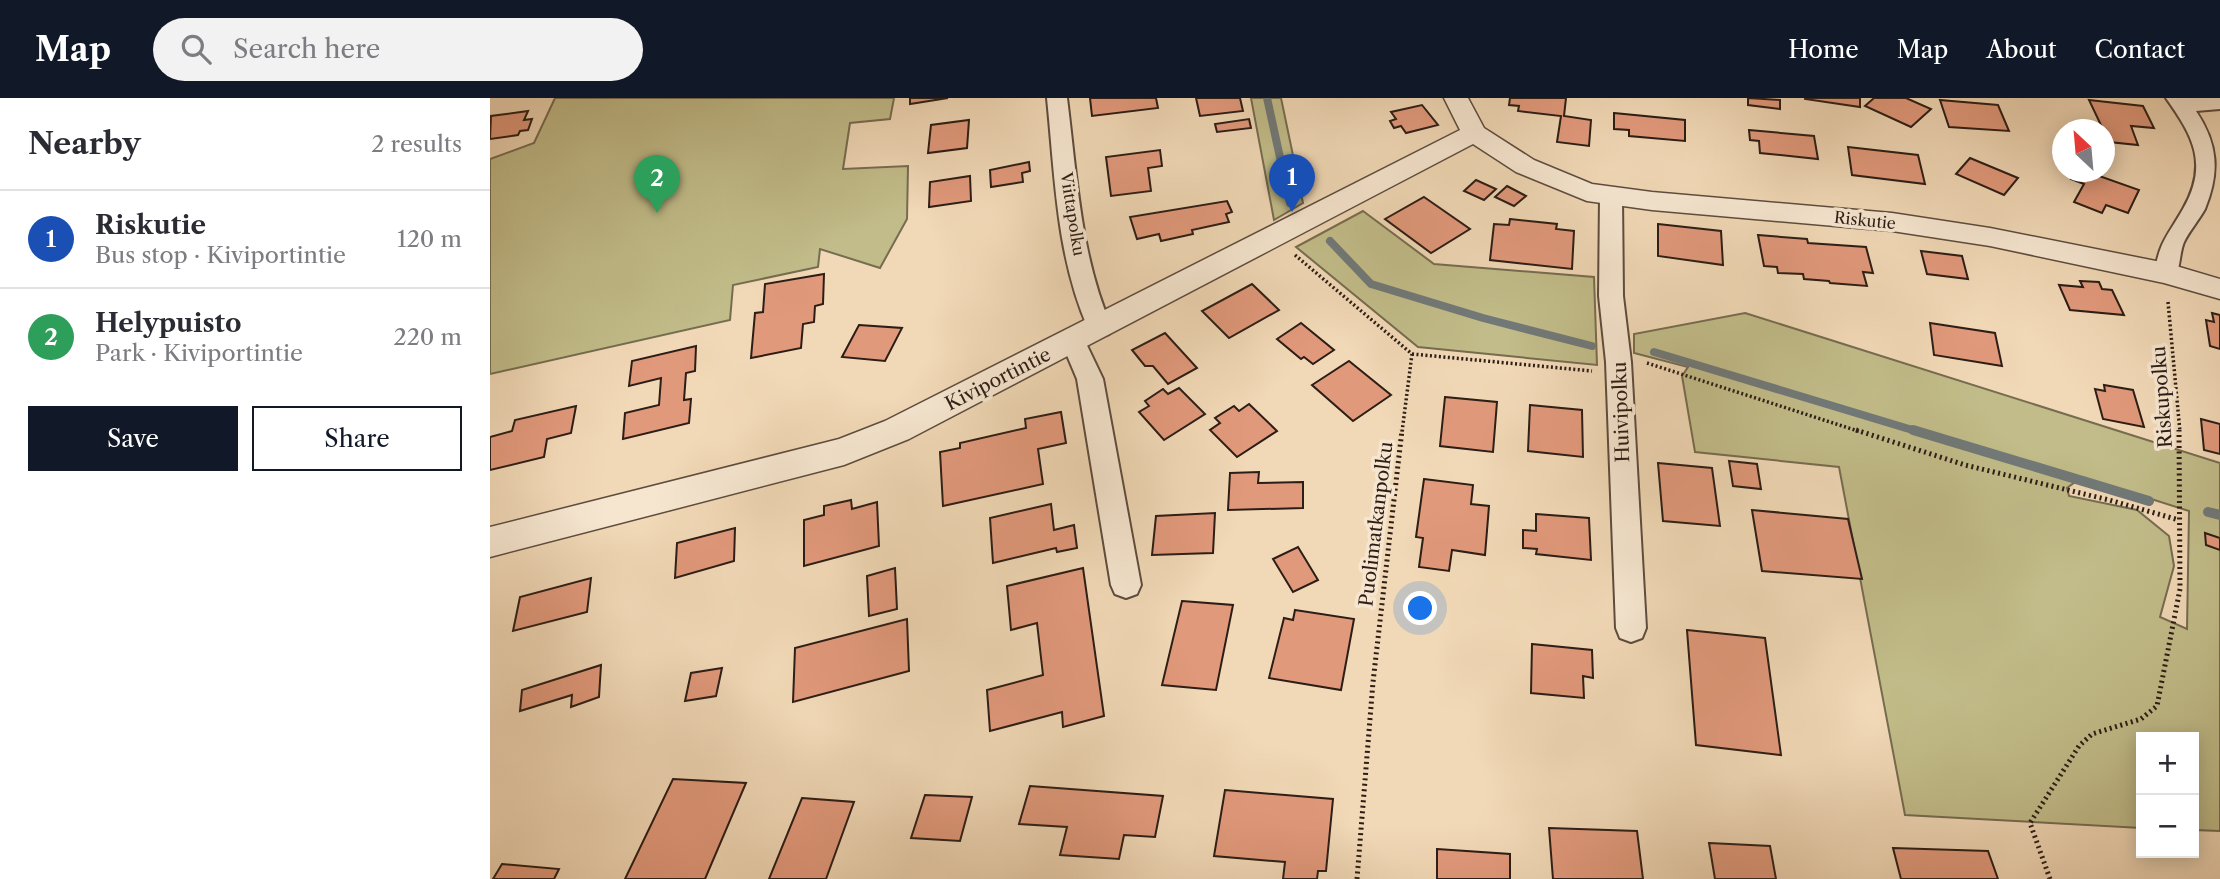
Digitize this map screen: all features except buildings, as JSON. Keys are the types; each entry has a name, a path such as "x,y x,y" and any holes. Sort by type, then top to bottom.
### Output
{"street":[{"name":"Viittapolku","path":"1057,98 1069,209 1091,311 1086,334 1090,379 1126,584"},
{"name":"Riskutie","path":"1455,98 1474,133 1525,166 1587,192 1611,197 1892,222 2057,249 2166,273 2220,289"},
{"path":"2179,102 2220,103"},
{"path":"2166,273 2171,246 2204,194 2211,171 2207,149 2198,125 2179,102"},
{"name":"Kiviportintie","path":"490,542 844,451 897,430 1474,133"},
{"name":"Huivipolku","path":"1611,197 1609,218 1614,332 1619,366 1631,628"}],"path":[{"path":"1273,236 1412,355 1619,366 1646,363 1682,376 1716,383 1912,450 2137,506 2179,520"},
{"name":"Riskupolku","path":"2050,879 2030,823 2078,746 2092,734 2141,719 2157,706 2180,589 2180,437 2166,273"},
{"name":"Puolimatkanpolku","path":"1357,879 1362,777 1373,663 1412,355"}],"shaded area":[{"path":"555,98 894,98 890,119 850,123 843,169 908,166 907,219 880,268 820,249 818,267 733,285 730,320 490,374 490,159 534,143"},
{"path":"1251,98 1281,98 1303,203 1274,220"},
{"path":"1363,211 1434,264 1594,277 1597,365 1418,347 1296,247"},
{"path":"1745,313 2220,463 2220,831 2199,830 2199,732 2136,732 2136,828 1905,815 1839,467 1695,452 1682,376 1688,367 1634,353 1634,334","holes":["2082,477 2189,511 2187,629 2160,617 2174,566 2169,536 2137,510 2069,496 2067,488"]}],"waterway":[{"path":"1267,98 1290,203"},
{"path":"1330,241 1371,284 1483,318 1592,346"},
{"path":"1654,352 1919,432"},
{"path":"1913,430 2149,501"},
{"path":"2208,512 2220,515"}],"place":[{"name":"Riskutie","path":"1292,212"},
{"name":"Helypuisto","path":"657,213"}]}
